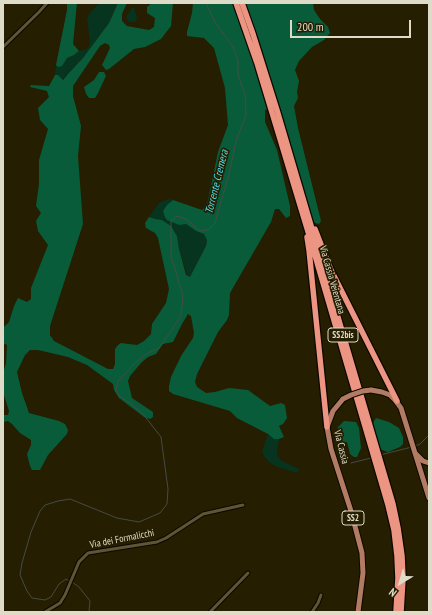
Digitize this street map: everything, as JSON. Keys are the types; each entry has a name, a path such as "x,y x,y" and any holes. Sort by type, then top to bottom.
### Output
{"highway":[{"name":"Via Cassia Veientana","path":"236,3 310,220 374,450"},
{"name":"Via Cassia Veientana","path":"242,3 253,34 299,202 374,450 393,504 402,556 403,578 401,612"},
{"path":"299,202 309,250 327,427"},
{"path":"310,220 318,235 331,270 396,401"},
{"name":"Via Cassia Veientana","path":"377,459 394,530 398,578 396,612"}],"main road":[{"name":"Via Cassia","path":"358,612 363,573 362,553 351,511 331,449 327,427 333,411 343,399 351,395 371,390 386,394 396,401"},
{"path":"396,401 404,416 429,498"},
{"path":"413,448 423,461 429,463"}],"street":[{"path":"3,47 47,3"},
{"name":"Via dei Formalicchi","path":"46,612 60,603 76,569 83,557 88,553 157,542 166,538 203,514 243,505"},
{"path":"210,612 248,573"},
{"path":"312,612 321,595"}],"green space":[{"path":"67,3 77,3 73,44 79,51 67,58 62,66 58,67 56,65 67,10"},
{"path":"99,3 118,3 109,23 83,58 62,80 58,75 55,75 56,65 58,67 67,58 89,47 90,41 87,19 89,14"},
{"path":"118,3 127,3 122,14 122,21 127,26 149,30 154,27 155,18 147,13 147,7 152,3 173,3 171,26 161,39 145,47 134,49 106,70 102,65 110,48 109,45 105,43 100,46 73,86 73,96 81,126 78,156 83,224 50,326 50,335 54,341 108,369 113,369 115,364 115,349 118,345 121,343 137,345 151,334 152,324 166,303 169,289 158,238 155,233 146,228 145,223 149,217 162,220 171,226 177,236 186,275 190,277 206,246 207,240 204,234 196,231 186,224 179,225 167,220 163,211 173,200 202,210 207,205 218,152 228,125 225,88 214,48 204,38 187,36 193,3 313,3 314,10 328,27 330,33 324,40 312,47 299,61 295,70 299,81 297,92 298,98 294,106 321,221 319,224 315,223 311,217 279,110 276,107 265,110 265,122 277,150 290,206 290,216 286,218 279,209 275,209 271,222 230,293 229,315 218,332 197,374 195,382 197,387 206,393 229,388 248,390 270,406 281,403 285,405 287,418 283,424 279,426 284,437 274,439 268,434 237,418 230,411 173,394 169,391 171,377 181,356 193,338 194,333 191,316 188,314 173,342 163,344 156,354 148,357 142,362 130,376 128,381 132,398 153,412 153,417 150,419 144,417 119,398 114,390 113,384 87,365 68,357 38,350 30,350 25,355 17,372 29,413 59,421 65,424 68,430 67,434 48,455 40,470 32,470 27,454 31,445 31,440 20,433 8,421 3,422 3,415 8,415 9,411 3,392 3,373 6,363 7,345 3,343 3,327 9,322 18,298 27,302 31,299 31,288 48,245 38,231 36,221 41,213 36,206 39,184 39,160 48,129 40,120 38,108 49,97 47,91 30,87 31,85 49,86 55,75 58,75 63,80 83,58 109,23"},
{"path":"134,7 137,18 136,21 129,22 126,17"},
{"path":"99,72 104,72 106,76 95,98 89,98 84,87 94,80"},
{"path":"168,199 173,200 167,205 174,223 186,224 196,231 204,234 207,240 206,246 190,278 187,275 179,249 177,236 171,226 162,220 149,217 159,203"},
{"path":"376,418 389,422 399,428 403,437 403,444 400,447 388,452 379,449 373,423"},
{"path":"344,421 356,422 359,428 361,448 357,457 350,454 347,442 341,442 336,438 338,427"},
{"path":"268,434 274,439 279,439 277,455 282,461 299,469 298,473 275,466 264,456 262,451"}],"waterway":[{"name":"Torrente Cremera","path":"69,581 66,579 59,584 51,597 45,600 32,598 20,575 31,532 40,511 45,505 70,499 117,518 139,522 160,513 167,504 168,489 161,437 143,414 119,396 116,390 118,381 135,363 146,354 159,348 181,316 183,296 171,256 171,221 177,216 186,219 200,231 208,230 215,223 229,174 236,141 246,115 245,95 238,75 238,61 233,47 215,22 206,3"},
{"path":"415,446 420,444 429,435"},
{"path":"380,455 412,447"},
{"path":"351,463 371,458"},
{"name":"Torrente Cremera","path":"72,582 79,587 90,601 88,612"}]}
